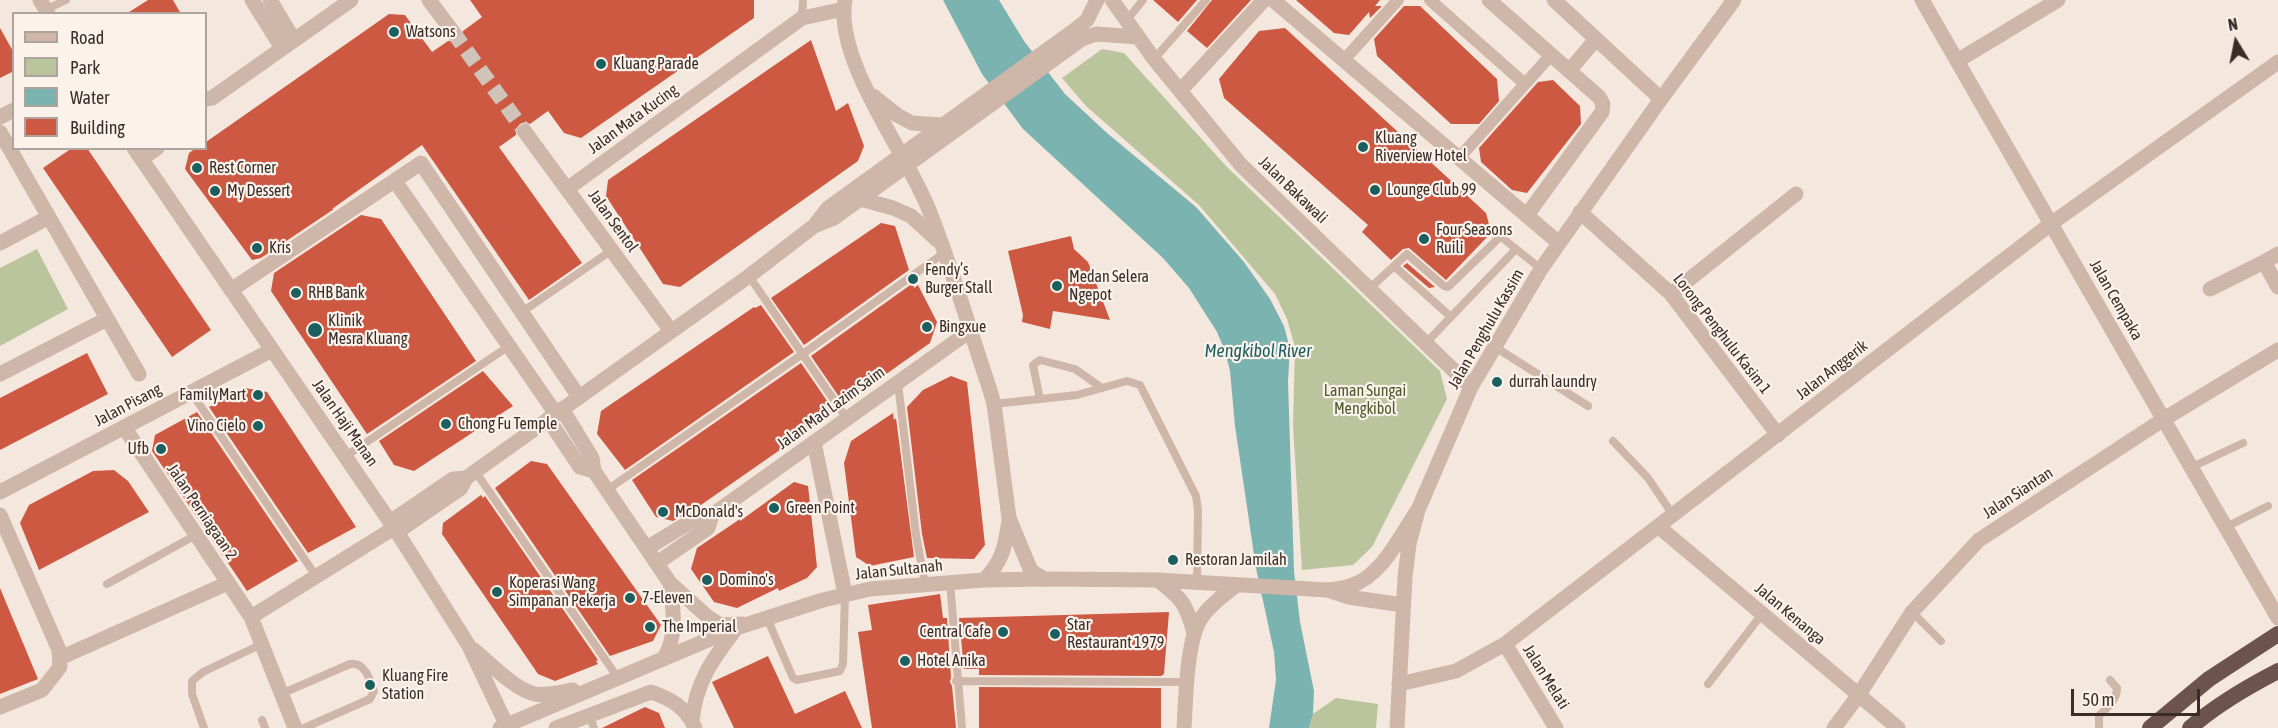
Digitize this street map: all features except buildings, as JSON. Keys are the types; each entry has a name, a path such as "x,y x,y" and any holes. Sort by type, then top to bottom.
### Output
{"highway":[{"path":"2150,728 2209,679 2278,634"},
{"path":"2190,728 2201,718 2251,685 2278,671"}],"street":[{"path":"252,0 288,44"},
{"path":"270,0 288,44"},
{"path":"208,102 351,0"},
{"path":"429,0 453,32"},
{"path":"814,226 834,218 860,200 904,160 949,125 1079,34 1097,0"},
{"name":"Jalan Bakawali","path":"1112,0 1154,59 1240,165 1471,387"},
{"path":"1180,91 1263,0"},
{"path":"1274,0 1559,243"},
{"path":"1344,60 1398,0"},
{"path":"1430,0 1525,84"},
{"path":"1489,0 1599,97 1604,104 1602,112 1527,215"},
{"path":"1554,0 1661,99"},
{"name":"Jalan Penghulu Kassim","path":"1396,728 1407,557 1418,510 1471,387 1541,269 1734,0"},
{"name":"Jalan Cempaka","path":"1922,0 2278,618"},
{"path":"1957,61 2058,0"},
{"path":"844,4 847,37 866,90 928,208 942,247 994,404 1010,518 1031,571 1044,579"},
{"name":"Jalan Mata Kucing","path":"567,189 802,18 844,4"},
{"path":"1079,34 1138,37"},
{"path":"1569,71 1596,39"},
{"path":"1459,158 1551,55"},
{"name":"Jalan Anggerik","path":"1399,684 1456,671 1505,644 2052,223 2278,62"},
{"path":"866,90 897,115 912,123 949,125"},
{"path":"0,132 139,374"},
{"name":"Jalan Sentol","path":"525,132 671,331"},
{"name":"Jalan Haji Manan","path":"138,154 393,527 469,646 505,727"},
{"path":"251,617 393,527 453,479 470,475 749,276 814,226 828,208 904,160"},
{"path":"231,290 421,164 579,397"},
{"path":"395,181 555,414 580,467 594,471 670,583 720,625 743,626"},
{"path":"1671,294 1796,194"},
{"path":"860,200 893,208 911,216 942,247"},
{"name":"Lorong Penghulu Kasim 1","path":"1580,212 1671,294 1778,435"},
{"path":"0,243 49,217"},
{"path":"2210,289 2278,254"},
{"path":"2264,262 2278,287"},
{"path":"0,374 107,319"},
{"name":"Jalan Mad Lazim Saim","path":"712,515 970,331"},
{"name":"Jalan Siantan","path":"1834,728 1858,696 1911,612 1978,540 2164,419 2278,350"},
{"name":"Jalan Pisang","path":"0,492 272,351"},
{"name":"Jalan Perniagaan 2","path":"124,427 251,617 296,728"},
{"path":"814,442 845,594"},
{"name":"Jalan Sultanah","path":"505,727 743,626 845,594 870,589 984,580 1044,579 1158,580 1327,590 1350,586 1364,579 1378,567 1418,510"},
{"path":"0,515 59,650 60,657 60,667 42,690 0,707"},
{"path":"647,548 698,517 712,515 708,528 657,563"},
{"path":"984,580 996,568 1001,557 1010,518"},
{"name":"Jalan Kenanga","path":"1659,527 1898,728"},
{"path":"1158,580 1178,595 1187,607 1194,633"},
{"path":"60,657 228,583"},
{"path":"664,658 669,649 673,631 670,583"},
{"path":"1184,728 1187,682 1194,633 1201,618 1212,605 1237,585"},
{"name":"Jalan Sultanah","path":"1327,590 1348,597 1403,605"},
{"path":"693,724 694,699 702,678 715,657 743,626"},
{"name":"Jalan Melati","path":"1505,644 1556,728"},
{"path":"469,646 518,686 534,694 550,694 612,680"},
{"path":"556,728 592,722 651,692 673,700 693,724"}],"lane":[{"path":"44,8 66,0"},
{"path":"802,18 804,0"},
{"path":"1126,21 1143,0"},
{"path":"1154,59 1206,0"},
{"path":"1369,290 1407,254 1444,286 1448,286 1498,234 1541,269"},
{"path":"607,490 804,354 942,247"},
{"path":"1425,344 1516,249"},
{"path":"522,312 612,250"},
{"path":"1394,266 1451,317"},
{"path":"749,276 847,419"},
{"path":"346,456 509,346"},
{"path":"1495,347 1588,406"},
{"path":"1040,399 1033,365 1040,360 1075,369 1102,388"},
{"path":"994,404 1077,394 1127,381 1140,385 1196,496 1198,510 1197,583"},
{"path":"898,383 916,535 925,584"},
{"path":"191,392 316,576"},
{"path":"1613,441 1648,478 1673,515"},
{"path":"2192,467 2242,443"},
{"path":"470,475 612,680"},
{"path":"2226,528 2268,506"},
{"path":"107,584 196,535"},
{"path":"950,582 962,728"},
{"path":"767,618 794,678 798,680 835,673 840,671 843,664 845,594"},
{"path":"1911,612 1941,641"},
{"path":"1708,684 1762,614"},
{"path":"204,728 192,694 192,681 203,672 262,644"},
{"path":"282,694 350,664 362,665 374,691 370,699 304,728"},
{"path":"2099,728 2099,716 2115,700 2117,694 2118,688 2110,680"},
{"path":"957,681 1187,682"}],"green space":[{"name":"Laman Sungai Mengkibol","path":"1102,49 1124,53 1226,166 1440,371 1447,399 1372,547 1353,565 1302,570 1293,426 1295,347 1287,319 1275,294 1199,205 1086,106 1062,78"},
{"path":"37,249 68,309 0,346 0,268"},
{"path":"1336,698 1378,704 1376,728 1309,728 1313,714"}],"water":[{"name":"Mengkibol River","path":"943,0 999,0 1024,41 1065,94 1107,133 1196,207 1244,262 1270,299 1284,326 1290,349 1288,381 1294,571 1300,622 1314,691 1313,714 1309,728 1269,728 1276,680 1274,652 1256,568 1235,426 1230,371 1217,332 1189,288 1163,258 1023,129 982,74"}],"tunnel":[{"path":"453,32 525,132"}],"place":[{"name":"Watsons","path":"394,32"},
{"name":"Kluang Parade","path":"601,64"},
{"name":"Kluang Riverview Hotel","path":"1363,147"},
{"name":"Rest Corner","path":"197,168"},
{"name":"Lounge Club 99","path":"1375,190"},
{"name":"My Dessert","path":"215,191"},
{"name":"Four Seasons Ruili","path":"1424,239"},
{"name":"Kris","path":"257,248"},
{"name":"Fendy’s Burger Stall","path":"913,279"},
{"name":"Medan Selera Ngepot","path":"1057,286"},
{"name":"RHB Bank","path":"296,293"},
{"name":"Bingxue","path":"927,327"},
{"name":"Klinik Mesra Kluang","path":"315,330"},
{"name":"durrah laundry","path":"1497,382"},
{"name":"FamilyMart","path":"258,395"},
{"name":"Chong Fu Temple","path":"446,424"},
{"name":"Vino Cielo","path":"258,426"},
{"name":"Ufb","path":"161,449"},
{"name":"Green Point","path":"774,508"},
{"name":"McDonald's","path":"663,512"},
{"name":"Restoran Jamilah","path":"1173,560"},
{"name":"Domino's","path":"707,580"},
{"name":"Koperasi Wang Simpanan Pekerja","path":"497,592"},
{"name":"7-Eleven","path":"630,598"},
{"name":"The Imperial","path":"650,627"},
{"name":"Central Cafe","path":"1003,632"},
{"name":"Star Restaurant 1979","path":"1055,634"},
{"name":"Hotel Anika","path":"905,661"},
{"name":"Kluang Fire Station","path":"370,685"}]}
